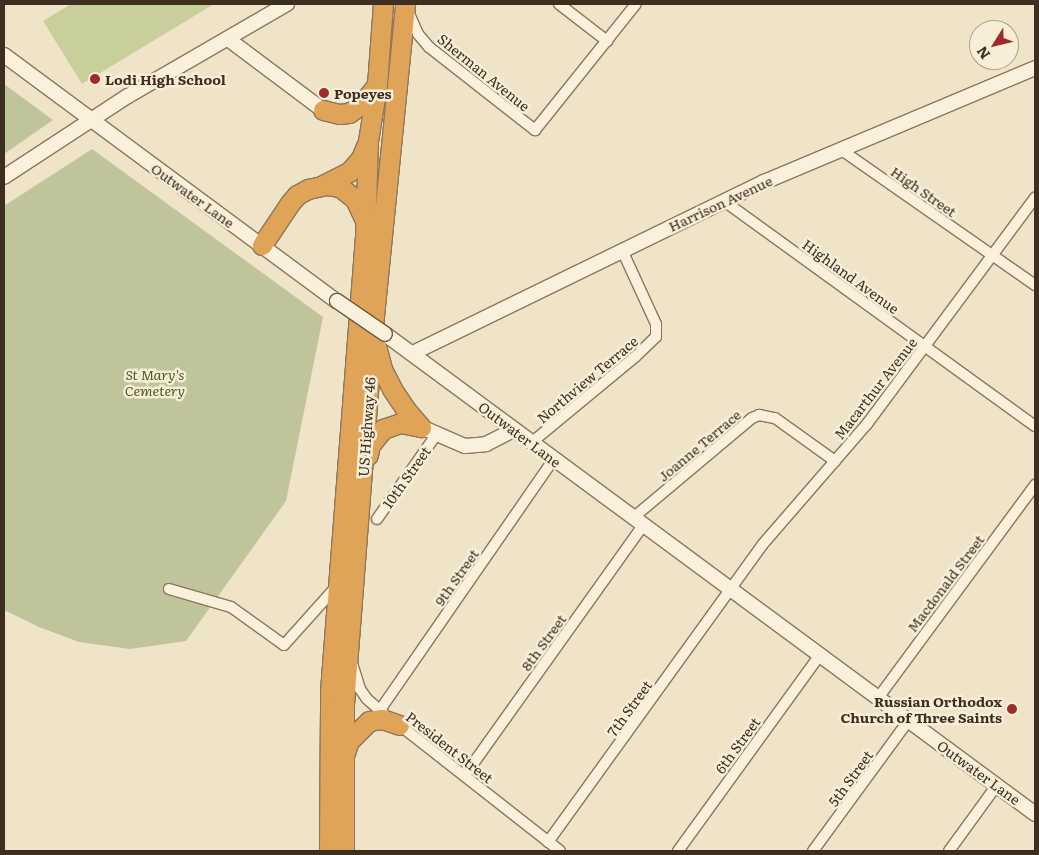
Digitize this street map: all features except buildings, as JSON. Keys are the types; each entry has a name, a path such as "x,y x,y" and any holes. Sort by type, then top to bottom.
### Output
{"highway":[{"name":"US Highway 46","path":"344,851 342,762 344,704 363,475 379,335 405,5"},
{"name":"US Highway 46","path":"328,851 330,690 336,586 365,237 368,141 377,85 379,7"},
{"path":"323,110 339,114 349,112 362,104 377,85"},
{"path":"262,245 297,195 308,189 334,181 349,172 361,158 368,141"},
{"path":"320,186 332,185 340,187 355,199 363,213 365,237"},
{"path":"379,335 382,369 392,389 406,410 428,431"},
{"path":"363,475 370,445 383,429 400,423 428,431"},
{"path":"342,762 349,741 369,721 382,719 399,725"}],"street":[{"path":"4,177 90,119 287,4"},
{"path":"559,4 607,41 636,4"},
{"name":"Sherman Avenue","path":"405,5 418,34 428,47 535,130 607,41"},
{"path":"228,39 323,110"},
{"name":"Outwater Lane","path":"4,55 262,245 379,335 413,353 513,430 1035,814"},
{"name":"Harrison Avenue","path":"413,353 724,201 840,149 1035,68"},
{"name":"High Street","path":"840,149 1035,286"},
{"name":"Macarthur Avenue","path":"732,591 763,544 867,424 1035,198"},
{"name":"Highland Avenue","path":"724,201 1035,426"},
{"name":"Northview Terrace","path":"532,443 635,357 656,337 656,324 622,250"},
{"name":"Joanne Terrace","path":"639,521 752,418 759,415 775,418 835,461"},
{"name":"10th Street","path":"377,518 428,431 465,446 486,444 513,430"},
{"name":"9th Street","path":"380,710 554,459"},
{"name":"Macdonald Street","path":"878,698 1035,485"},
{"name":"8th Street","path":"464,775 639,521"},
{"path":"169,589 231,607 284,645 336,586"},
{"name":"7th Street","path":"548,842 732,591"},
{"name":"President Street","path":"350,648 360,689 366,699 560,851"},
{"name":"6th Street","path":"678,851 820,656"},
{"name":"5th Street","path":"813,851 909,720"},
{"path":"949,851 997,786"}],"green space":[{"path":"71,4 214,4 82,84 43,21"},
{"path":"4,84 53,120 4,154"},
{"name":"St Mary's Cemetery","path":"92,149 323,317 286,501 186,641 130,649 79,642 39,627 4,610 4,206"}],"place":[{"name":"Lodi High School","path":"95,79"},
{"name":"Popeyes","path":"324,93"},
{"name":"Russian Orthodox Church of Three Saints","path":"1012,709"}]}
